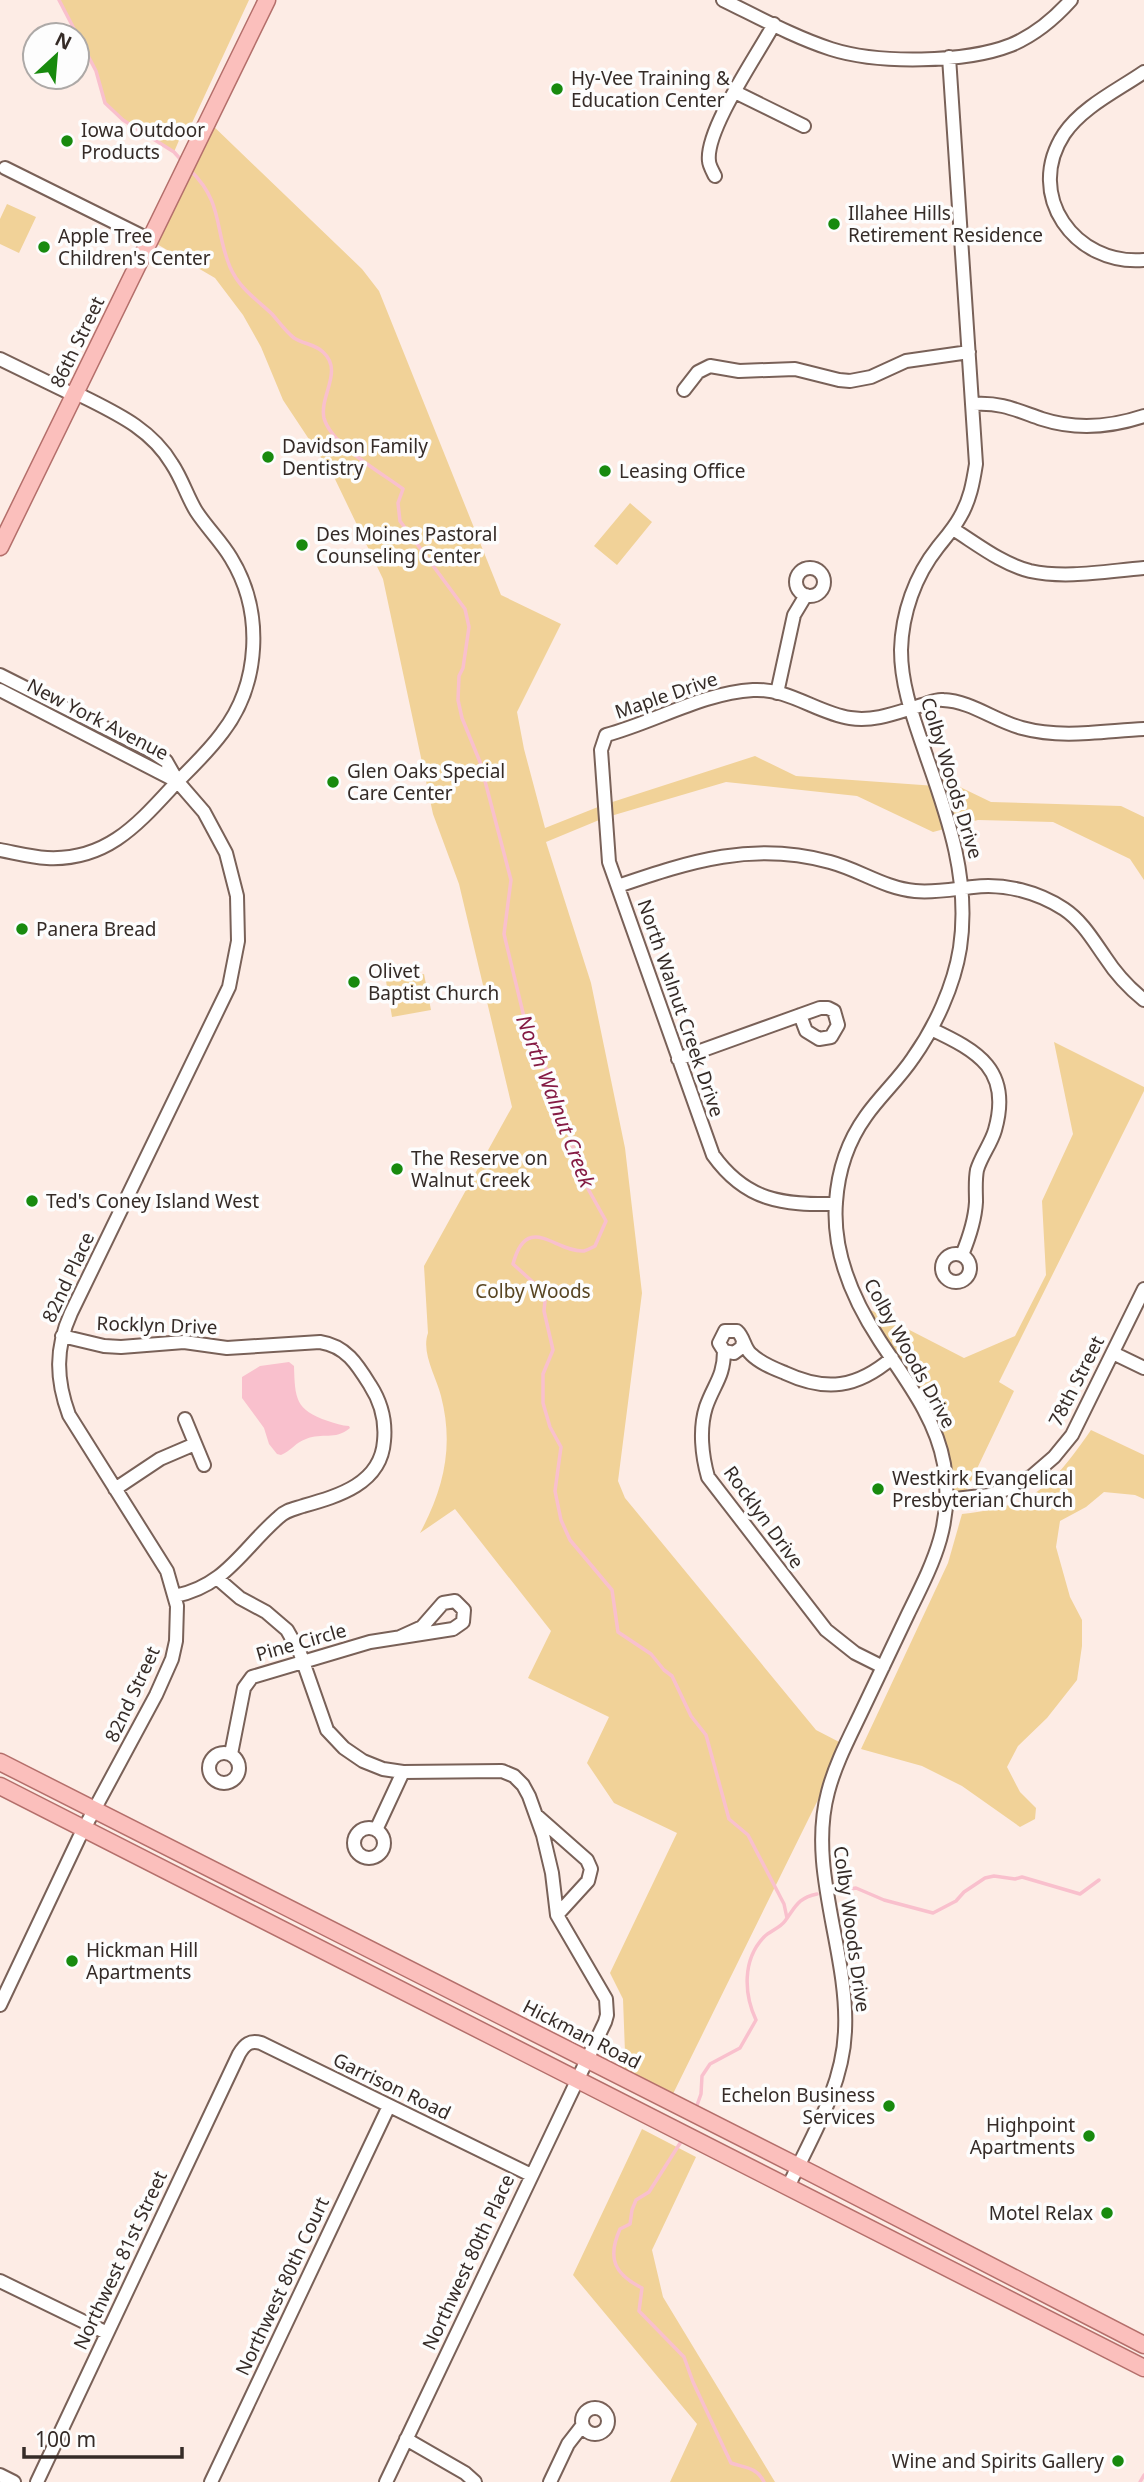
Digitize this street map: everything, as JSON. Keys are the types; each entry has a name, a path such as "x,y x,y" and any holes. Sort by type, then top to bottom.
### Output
{"main road":[{"name":"86th Street","path":"0,547 266,2"},
{"name":"Hickman Road","path":"0,1762 1144,2345"},
{"path":"0,1786 1144,2368"}],"street":[{"path":"723,0 811,42 858,56 916,59 976,55 1013,44 1046,25 1071,0"},
{"path":"715,176 709,161 713,135 749,64 774,24"},
{"name":"Colby Woods Drive","path":"788,2187 836,2081 845,2036 843,1983 821,1842 822,1820 832,1776 937,1554 947,1500 940,1447 926,1414 904,1373 859,1304 842,1267 836,1230 836,1204 840,1175 852,1140 867,1115 915,1056 931,1029 951,981 960,950 962,888 958,858 910,708 902,667 905,613 927,563 963,513 974,477 976,451 949,57"},
{"path":"1144,72 1074,121 1056,148 1052,161 1051,189 1059,215 1068,230 1089,249 1118,260 1144,260"},
{"path":"735,92 804,126"},
{"path":"5,168 150,240"},
{"path":"684,390 698,372 710,366 739,371 795,369 850,381 871,377 906,361 969,352"},
{"path":"0,359 122,416 155,440 175,467 197,513 232,559 248,596 253,635 253,656 242,698 223,733 124,836 92,852 58,858 0,850"},
{"path":"973,404 998,404 1042,419 1080,426 1121,423 1144,416"},
{"path":"953,529 1001,559 1027,570 1062,574 1144,568"},
{"path":"777,693 794,615 806,595"},
{"name":"New York Avenue","path":"0,675 139,743 166,761 178,782 204,813 226,853 235,885 239,918 232,976 220,1009"},
{"name":"New York Avenue","path":"0,690 178,782"},
{"name":"Maple Drive","path":"606,735 703,701 757,690 797,698 832,714 852,718 883,717 940,699 971,706 1010,724 1036,731 1069,733 1144,729"},
{"name":"North Walnut Creek Drive","path":"606,735 601,750 610,862 704,1136 713,1155 740,1185 764,1198 801,1205 836,1204"},
{"path":"618,886 689,862 737,854 814,858 854,870 890,887 916,891 996,887 1020,890 1045,898 1065,910 1094,939 1118,975 1144,1000"},
{"name":"82nd Place","path":"175,1596 159,1556 76,1429 65,1406 58,1376 62,1336 71,1313 220,1009"},
{"path":"678,1059 800,1015"},
{"path":"931,1029 967,1045 978,1054 991,1070 999,1097 994,1133 977,1171 973,1226 962,1255"},
{"name":"78th Street","path":"947,1500 1007,1489 1032,1476 1054,1457 1072,1435 1144,1289"},
{"name":"Rocklyn Drive","path":"743,1340 737,1331 724,1331 719,1343 724,1351 724,1370 705,1409 704,1421 703,1458 708,1477 825,1630 855,1653 883,1667"},
{"name":"Rocklyn Drive","path":"62,1336 104,1346 121,1347 184,1342 227,1348 320,1342 339,1347 352,1358 379,1402 385,1430 384,1447 373,1471 364,1481 342,1493 282,1514 218,1579"},
{"path":"743,1340 749,1353 767,1365 804,1382 824,1385 833,1386 855,1381 892,1358"},
{"path":"724,1351 737,1352 742,1347 743,1340"},
{"path":"1113,1353 1144,1368"},
{"path":"185,1419 204,1465"},
{"path":"115,1489 160,1459 195,1444"},
{"path":"175,1596 203,1588 218,1579 240,1598 277,1620 295,1642 327,1730 344,1748 363,1761 383,1769 403,1772 502,1771 514,1776 523,1785 536,1814 552,1873 557,1915"},
{"name":"82nd Street","path":"0,2005 84,1828 156,1695 172,1659 178,1623 175,1596"},
{"name":"Pine Circle","path":"231,1754 246,1683 259,1674 370,1642 400,1637 458,1626 464,1616 464,1610 455,1601 443,1603 422,1627 400,1637"},
{"path":"376,1830 403,1772"},
{"path":"536,1814 587,1860 591,1869 588,1881 557,1915"},
{"name":"Northwest 80th Place","path":"386,2482 607,2015 606,1999 557,1915"},
{"name":"Garrison Road","path":"239,2054 247,2043 261,2043 531,2175"},
{"name":"Northwest 81st Street","path":"37,2482 239,2054"},
{"name":"Northwest 80th Court","path":"211,2482 388,2106"},
{"path":"0,2281 107,2333"},
{"path":"550,2482 568,2444 582,2426"},
{"path":"406,2439 465,2473 475,2482"},
{"path":"0,2475 14,2482"}],"green space":[{"path":"59,0 249,0 185,138 180,138 174,152 123,120 105,103 91,61 91,21 70,21"},
{"name":"Colby Woods","path":"208,121 362,269 379,291 501,595 561,624 517,712 545,828 603,805 755,756 796,776 936,786 933,774 991,802 1121,806 1144,817 1144,880 1130,859 1053,822 978,820 933,832 857,796 726,782 604,818 546,842 591,983 625,1148 642,1293 618,1481 625,1498 816,1730 845,1745 669,2102 614,2074 625,2052 623,1999 610,1973 677,1833 614,1803 587,1763 609,1717 528,1678 551,1631 455,1509 420,1533 441,1483 447,1432 441,1396 426,1348 428,1333 424,1266 512,1107 459,884 433,814 383,579 334,477 283,400 261,347 243,315 215,278 150,240"},
{"path":"7,204 36,217 19,253 0,244 0,219"},
{"path":"630,503 652,522 617,565 594,546"},
{"path":"424,974 431,1010 392,1017 386,981"},
{"path":"1054,1042 1144,1087 1144,1091 999,1382 1014,1391 963,1498 947,1500 940,1447 859,1304 964,1358 1015,1336 1046,1275 1042,1201 1073,1134"},
{"path":"1091,1430 1144,1455 1144,1499 1135,1495 1104,1492 1086,1507 1060,1521 1056,1547 1070,1597 1082,1620 1082,1646 1077,1680 1047,1718 1018,1746 1007,1767 1020,1792 1036,1808 1035,1819 1020,1827 962,1786 922,1766 861,1749 948,1563 962,1514 1007,1506 1039,1490 1052,1480"},
{"path":"642,2129 696,2157 652,2250 663,2297 775,2482 670,2482 697,2424 573,2275"}],"shaded area":[{"path":"289,1362 294,1366 296,1395 303,1407 317,1417 350,1428 339,1434 306,1439 281,1455 269,1444 264,1428 242,1398 242,1377 260,1366"}],"waterway":[{"name":"North Walnut Creek","path":"59,0 96,71 105,103 123,120 174,152 182,161"},
{"name":"North Walnut Creek","path":"190,170 201,182 213,205 225,253 238,281 291,336 320,349 329,359 331,375 323,410 329,428 347,448 403,489 398,503 400,521 465,609 469,627 463,668 459,676 458,700 462,718 480,762 511,880 504,934 524,1017 532,1030 544,1065 553,1079 582,1178 606,1221 595,1246 588,1250 573,1250 534,1237 526,1240 519,1248 513,1264 546,1290 544,1311 553,1350 543,1374 543,1403 550,1427 561,1447 555,1491 561,1520 570,1540 612,1590 618,1632 651,1654 672,1676 691,1716 706,1735 729,1819 748,1835 784,1904 787,1918"},
{"path":"844,1890 856,1888 884,1900 933,1913 956,1901 985,1878 994,1876 1015,1879 1022,1877 1080,1894 1099,1880"},
{"name":"North Walnut Creek","path":"696,2108 701,2094 702,2076 710,2064 740,2048 756,2020 749,1999 747,1977 757,1946 766,1935 783,1923 801,1900 817,1894"},
{"name":"North Walnut Creek","path":"684,2137 649,2192 636,2200 630,2224 620,2229 616,2239 614,2257 619,2271 642,2288 639,2311 684,2357 731,2463 754,2471 764,2482"},
{"path":"1140,2482 1144,2475"}],"place":[{"name":"Hy-Vee Training & Education Center","path":"557,89"},
{"name":"Iowa Outdoor Products","path":"67,141"},
{"name":"Illahee Hills Retirement Residence","path":"834,224"},
{"name":"Apple Tree Children's Center","path":"44,247"},
{"name":"Davidson Family Dentistry","path":"268,457"},
{"name":"Leasing Office","path":"605,471"},
{"name":"Des Moines Pastoral Counseling Center","path":"302,545"},
{"name":"Glen Oaks Special Care Center","path":"333,782"},
{"name":"Panera Bread","path":"22,929"},
{"name":"Olivet Baptist Church","path":"354,982"},
{"name":"The Reserve on Walnut Creek","path":"397,1169"},
{"name":"Ted's Coney Island West","path":"32,1201"},
{"name":"Westkirk Evangelical Presbyterian Church","path":"878,1489"},
{"name":"Hickman Hill Apartments","path":"72,1961"},
{"name":"Echelon Business Services","path":"889,2106"},
{"name":"Highpoint Apartments","path":"1089,2136"},
{"name":"Motel Relax","path":"1107,2213"},
{"name":"Wine and Spirits Gallery","path":"1118,2461"}]}
